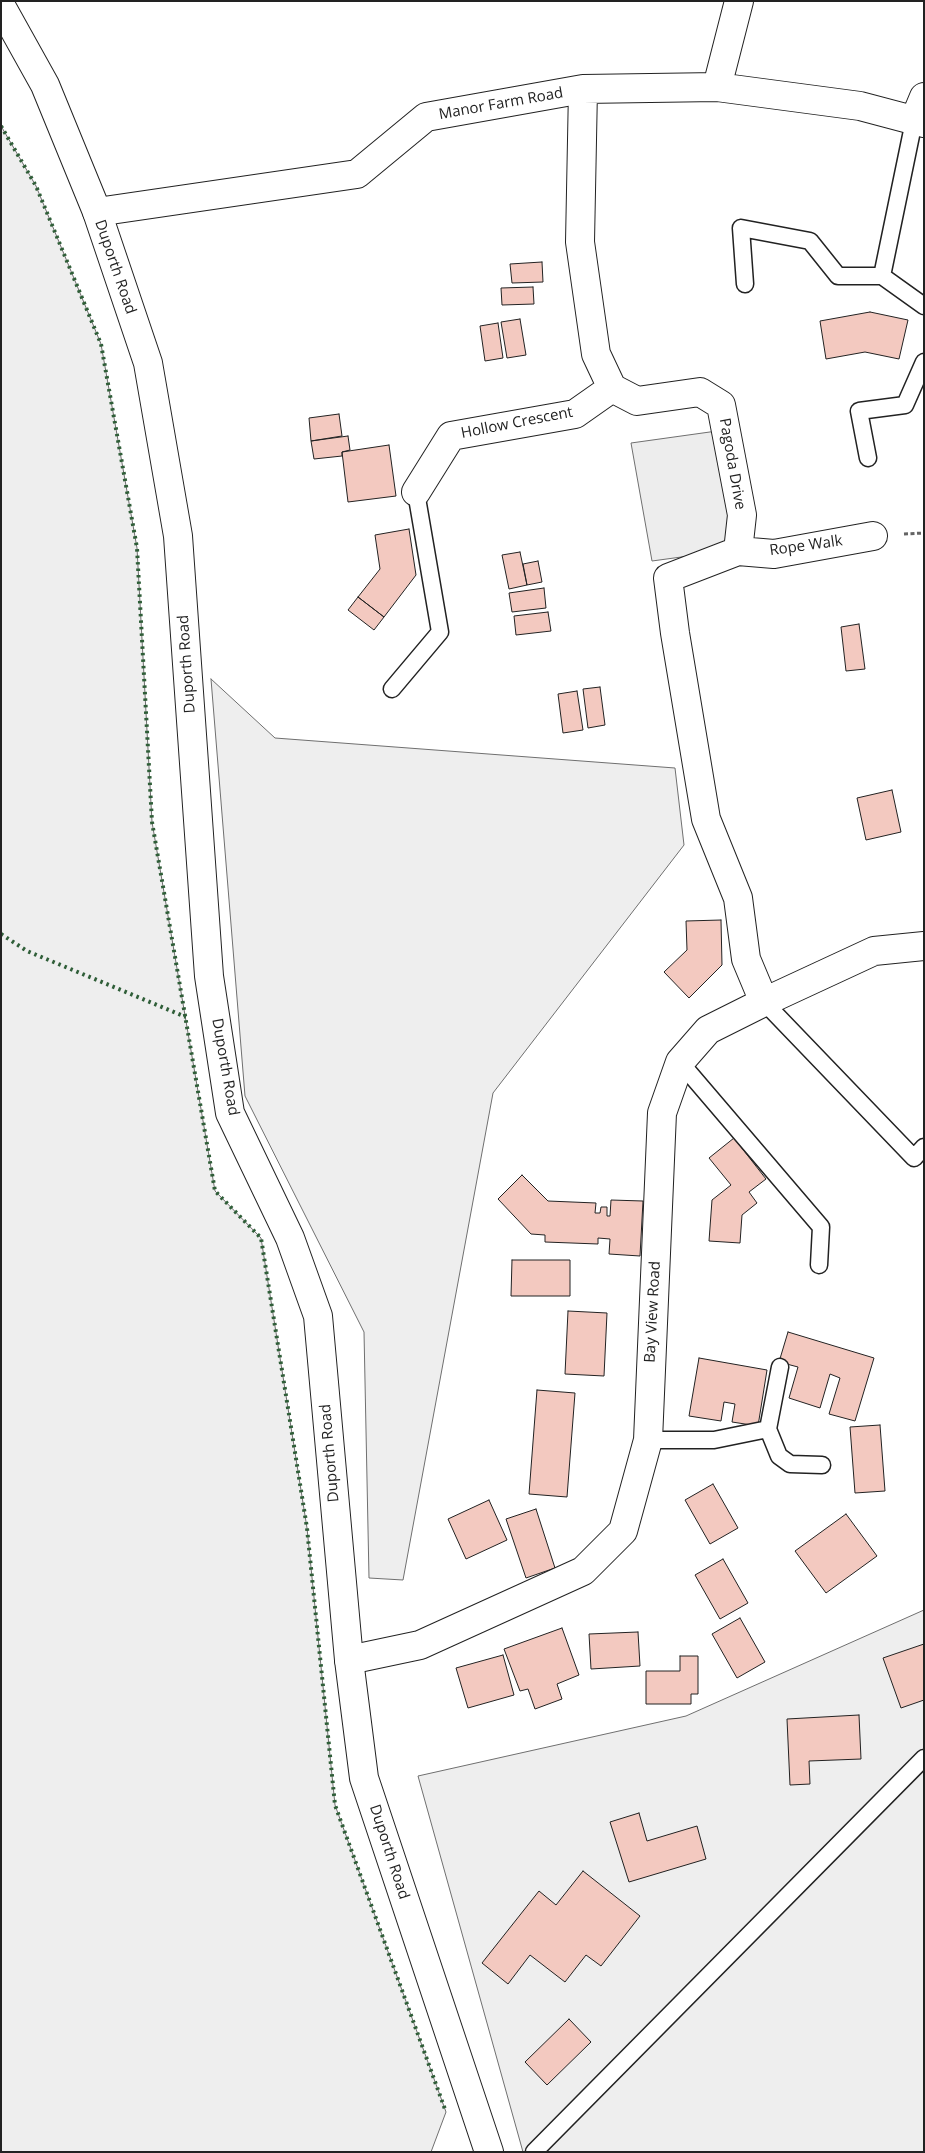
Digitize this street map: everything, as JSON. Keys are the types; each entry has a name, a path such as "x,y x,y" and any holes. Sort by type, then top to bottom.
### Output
{"street":[{"path":"717,87 739,1"},
{"name":"Duporth Road","path":"1,6 45,85 97,212 148,363 178,536 209,976 230,1113 290,1238 318,1316 349,1660 364,1778 489,2152"},
{"name":"Manor Farm Road","path":"97,212 357,174 426,117 583,89 717,87 920,114"},
{"path":"583,89 580,242 596,354 612,388"},
{"name":"Hollow Crescent","path":"416,492 451,436 575,414 612,388"},
{"name":"Pagoda Drive","path":"612,388 637,401 700,392 721,406 742,515 738,551"},
{"name":"Rope Walk","path":"738,551 774,554 874,536"},
{"path":"738,551 668,578 675,633 706,818 738,898 746,959 764,1002"},
{"name":"Bay View Road","path":"349,1660 420,1645 583,1571 623,1531 648,1440 662,1113 680,1062 708,1030 764,1002 874,952 924,946"}],"lane":[{"path":"882,276 920,114"},
{"path":"744,284 741,228 810,241 838,276 882,276 924,306"},
{"path":"868,458 859,411 905,405 924,362"},
{"path":"392,689 440,632 416,492"},
{"path":"764,1002 914,1158 924,1147"},
{"path":"680,1062 821,1227 819,1266"},
{"path":"780,1367 768,1429 779,1456 790,1464 822,1465"},
{"path":"648,1440 714,1440 768,1429"},
{"path":"534,2152 924,1758"}],"shaded area":[{"path":"1,126 36,186 101,344 137,548 152,822 215,1191 261,1238 307,1528 335,1805 446,2112 431,2152 1,2152"},
{"path":"717,431 734,530 718,552 652,561 631,443"},
{"path":"211,679 275,738 675,768 684,845 493,1093 403,1580 369,1578 364,1332 245,1096"},
{"path":"924,1610 924,2152 523,2152 418,1776 686,1716"}],"building":[{"path":"542,262 543,282 512,283 510,264"},
{"path":"533,287 534,304 502,305 501,288"},
{"path":"870,312 908,320 899,359 865,352 826,359 820,321"},
{"path":"520,319 526,355 507,358 501,322"},
{"path":"498,323 503,358 485,361 480,326"},
{"path":"339,414 342,436 311,441 309,418"},
{"path":"348,436 350,450 342,452 342,456 314,459 311,441"},
{"path":"389,445 396,496 348,502 342,452"},
{"path":"409,529 416,575 384,617 358,597 380,569 375,535"},
{"path":"520,552 527,585 509,589 502,555"},
{"path":"538,561 542,582 527,585 523,564"},
{"path":"544,588 546,608 512,612 509,593"},
{"path":"358,597 384,617 374,630 348,610"},
{"path":"548,612 551,631 516,635 514,616"},
{"path":"859,624 865,669 846,671 841,627"},
{"path":"600,687 605,725 588,728 583,689"},
{"path":"577,691 583,730 563,733 558,694"},
{"path":"892,790 901,832 866,840 857,798"},
{"path":"721,920 722,965 689,998 664,972 687,950 686,921"},
{"path":"734,1138 766,1179 749,1192 757,1203 742,1215 740,1243 709,1241 712,1200 731,1185 709,1158"},
{"path":"522,1175 548,1201 596,1203 595,1213 600,1213 601,1207 607,1207 607,1216 610,1216 611,1200 643,1201 640,1256 609,1254 610,1239 598,1238 598,1244 545,1242 545,1235 531,1234 498,1199"},
{"path":"512,1260 570,1260 570,1296 511,1296"},
{"path":"568,1311 607,1313 604,1376 565,1374"},
{"path":"788,1332 874,1358 855,1421 829,1414 840,1378 830,1374 820,1408 789,1398 798,1367 779,1362"},
{"path":"699,1358 767,1370 758,1426 732,1422 735,1404 724,1402 721,1421 689,1416"},
{"path":"537,1390 575,1393 567,1497 529,1494"},
{"path":"880,1425 885,1491 855,1493 850,1427"},
{"path":"713,1484 738,1528 710,1544 685,1500"},
{"path":"489,1500 507,1540 466,1559 448,1519"},
{"path":"536,1509 555,1568 526,1578 506,1519"},
{"path":"846,1514 877,1556 826,1593 795,1551"},
{"path":"723,1559 748,1603 720,1619 695,1575"},
{"path":"740,1618 765,1662 737,1678 712,1634"},
{"path":"562,1628 579,1675 557,1684 562,1699 535,1709 528,1689 520,1691 504,1649"},
{"path":"638,1632 640,1666 591,1669 589,1634"},
{"path":"924,1644 924,1700 901,1708 883,1658"},
{"path":"503,1655 514,1695 468,1708 456,1668"},
{"path":"680,1656 698,1656 698,1694 691,1694 691,1704 646,1704 646,1671 680,1671"},
{"path":"859,1715 861,1759 809,1761 810,1784 790,1785 787,1719"},
{"path":"639,1813 647,1841 697,1826 706,1859 629,1882 610,1822"},
{"path":"583,1871 640,1916 601,1966 586,1955 565,1982 530,1955 508,1984 482,1963 539,1891 556,1905"},
{"path":"569,2019 591,2042 547,2085 525,2062"}],"hedge":[{"path":"1,126 36,186 101,344 137,548 152,822 215,1191 261,1238 307,1528 335,1805 446,2112"},
{"path":"1,934 27,951 186,1017"}]}
